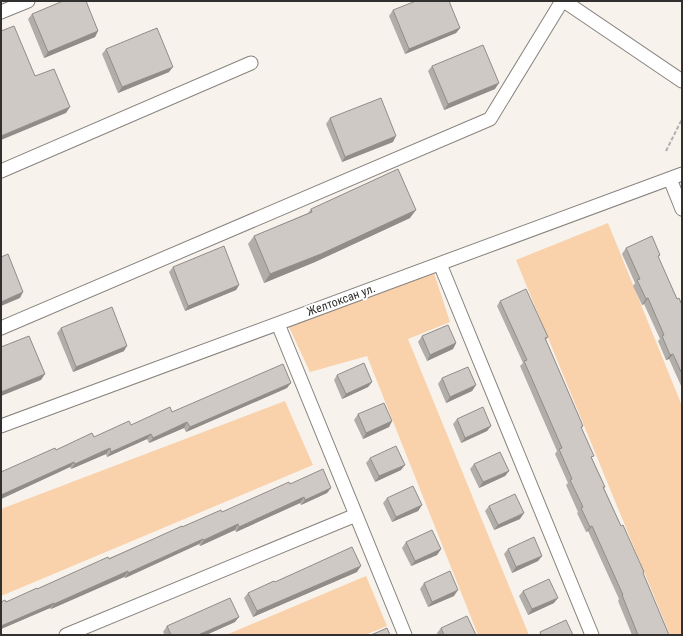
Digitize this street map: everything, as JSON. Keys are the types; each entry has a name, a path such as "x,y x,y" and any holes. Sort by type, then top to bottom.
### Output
{"street":[{"path":"1,12 28,1"},
{"path":"1,328 490,119 563,1 682,81"},
{"path":"1,171 251,64"},
{"path":"676,177 682,209"},
{"name":"Желтоксан ул.","path":"1,426 676,177"},
{"path":"440,264 592,635"},
{"path":"278,324 405,635"},
{"path":"66,635 356,515"}],"path":[{"path":"666,152 682,119"}],"shaded area":[{"path":"608,223 682,406 682,635 670,635 516,260"},
{"path":"434,273 450,322 408,339 529,635 478,635 367,356 310,372 289,327"},
{"path":"285,401 313,465 1,596 1,509"},
{"path":"366,576 387,626 365,635 226,635"}],"building":[{"path":"63,1 86,1 98,31 48,52 32,14"},
{"path":"416,1 449,1 460,28 409,49 393,10"},
{"path":"14,26 35,76 54,69 70,107 1,136 1,31"},
{"path":"157,28 173,67 122,87 106,49"},
{"path":"483,45 499,83 448,104 432,66"},
{"path":"381,98 396,136 345,157 330,118"},
{"path":"398,169 416,210 321,254 270,274 254,236 312,212 311,209"},
{"path":"652,236 660,255 658,256 677,299 679,298 682,305 682,374 673,354 670,355 662,336 664,335 648,298 646,299 637,280 640,279 626,248"},
{"path":"224,246 239,285 188,306 173,267"},
{"path":"8,254 23,292 1,302 1,257"},
{"path":"526,289 548,337 545,338 583,426 581,427 594,456 591,457 605,487 603,487 621,526 623,525 644,572 643,573 669,635 638,635 623,595 592,526 590,527 581,508 583,507 570,480 572,479 559,449 562,448 524,361 527,360 500,301"},
{"path":"112,307 127,346 76,367 61,328"},
{"path":"448,325 456,343 430,355 422,336"},
{"path":"29,336 45,374 1,392 1,347"},
{"path":"364,363 372,382 346,394 337,375"},
{"path":"283,364 291,383 190,427 187,422 153,438 151,434 111,452 110,448 75,464 74,462 1,495 1,472 55,448 56,450 92,433 94,437 129,421 131,425 170,407 172,412"},
{"path":"468,367 476,385 450,397 442,378"},
{"path":"384,403 392,421 366,433 358,414"},
{"path":"483,407 491,426 465,438 457,419"},
{"path":"396,446 405,465 379,476 370,458"},
{"path":"500,452 509,471 483,482 474,464"},
{"path":"323,469 331,488 305,500 304,497 239,527 238,524 128,573 128,571 1,626 1,602 5,600 6,602 108,557 109,559 182,526 221,510 222,512 289,482 290,484"},
{"path":"413,486 422,505 396,517 387,498"},
{"path":"515,494 524,513 498,525 489,506"},
{"path":"432,530 441,549 415,561 406,542"},
{"path":"534,537 542,556 516,567 508,549"},
{"path":"352,547 361,566 257,611 248,593"},
{"path":"450,571 458,590 432,602 424,583"},
{"path":"549,579 558,598 532,609 523,591"},
{"path":"230,598 239,617 198,635 171,635 167,626"},
{"path":"467,616 476,635 444,635 441,628"},
{"path":"566,620 573,635 541,635 540,632"},
{"path":"387,628 390,635 371,635"}]}
